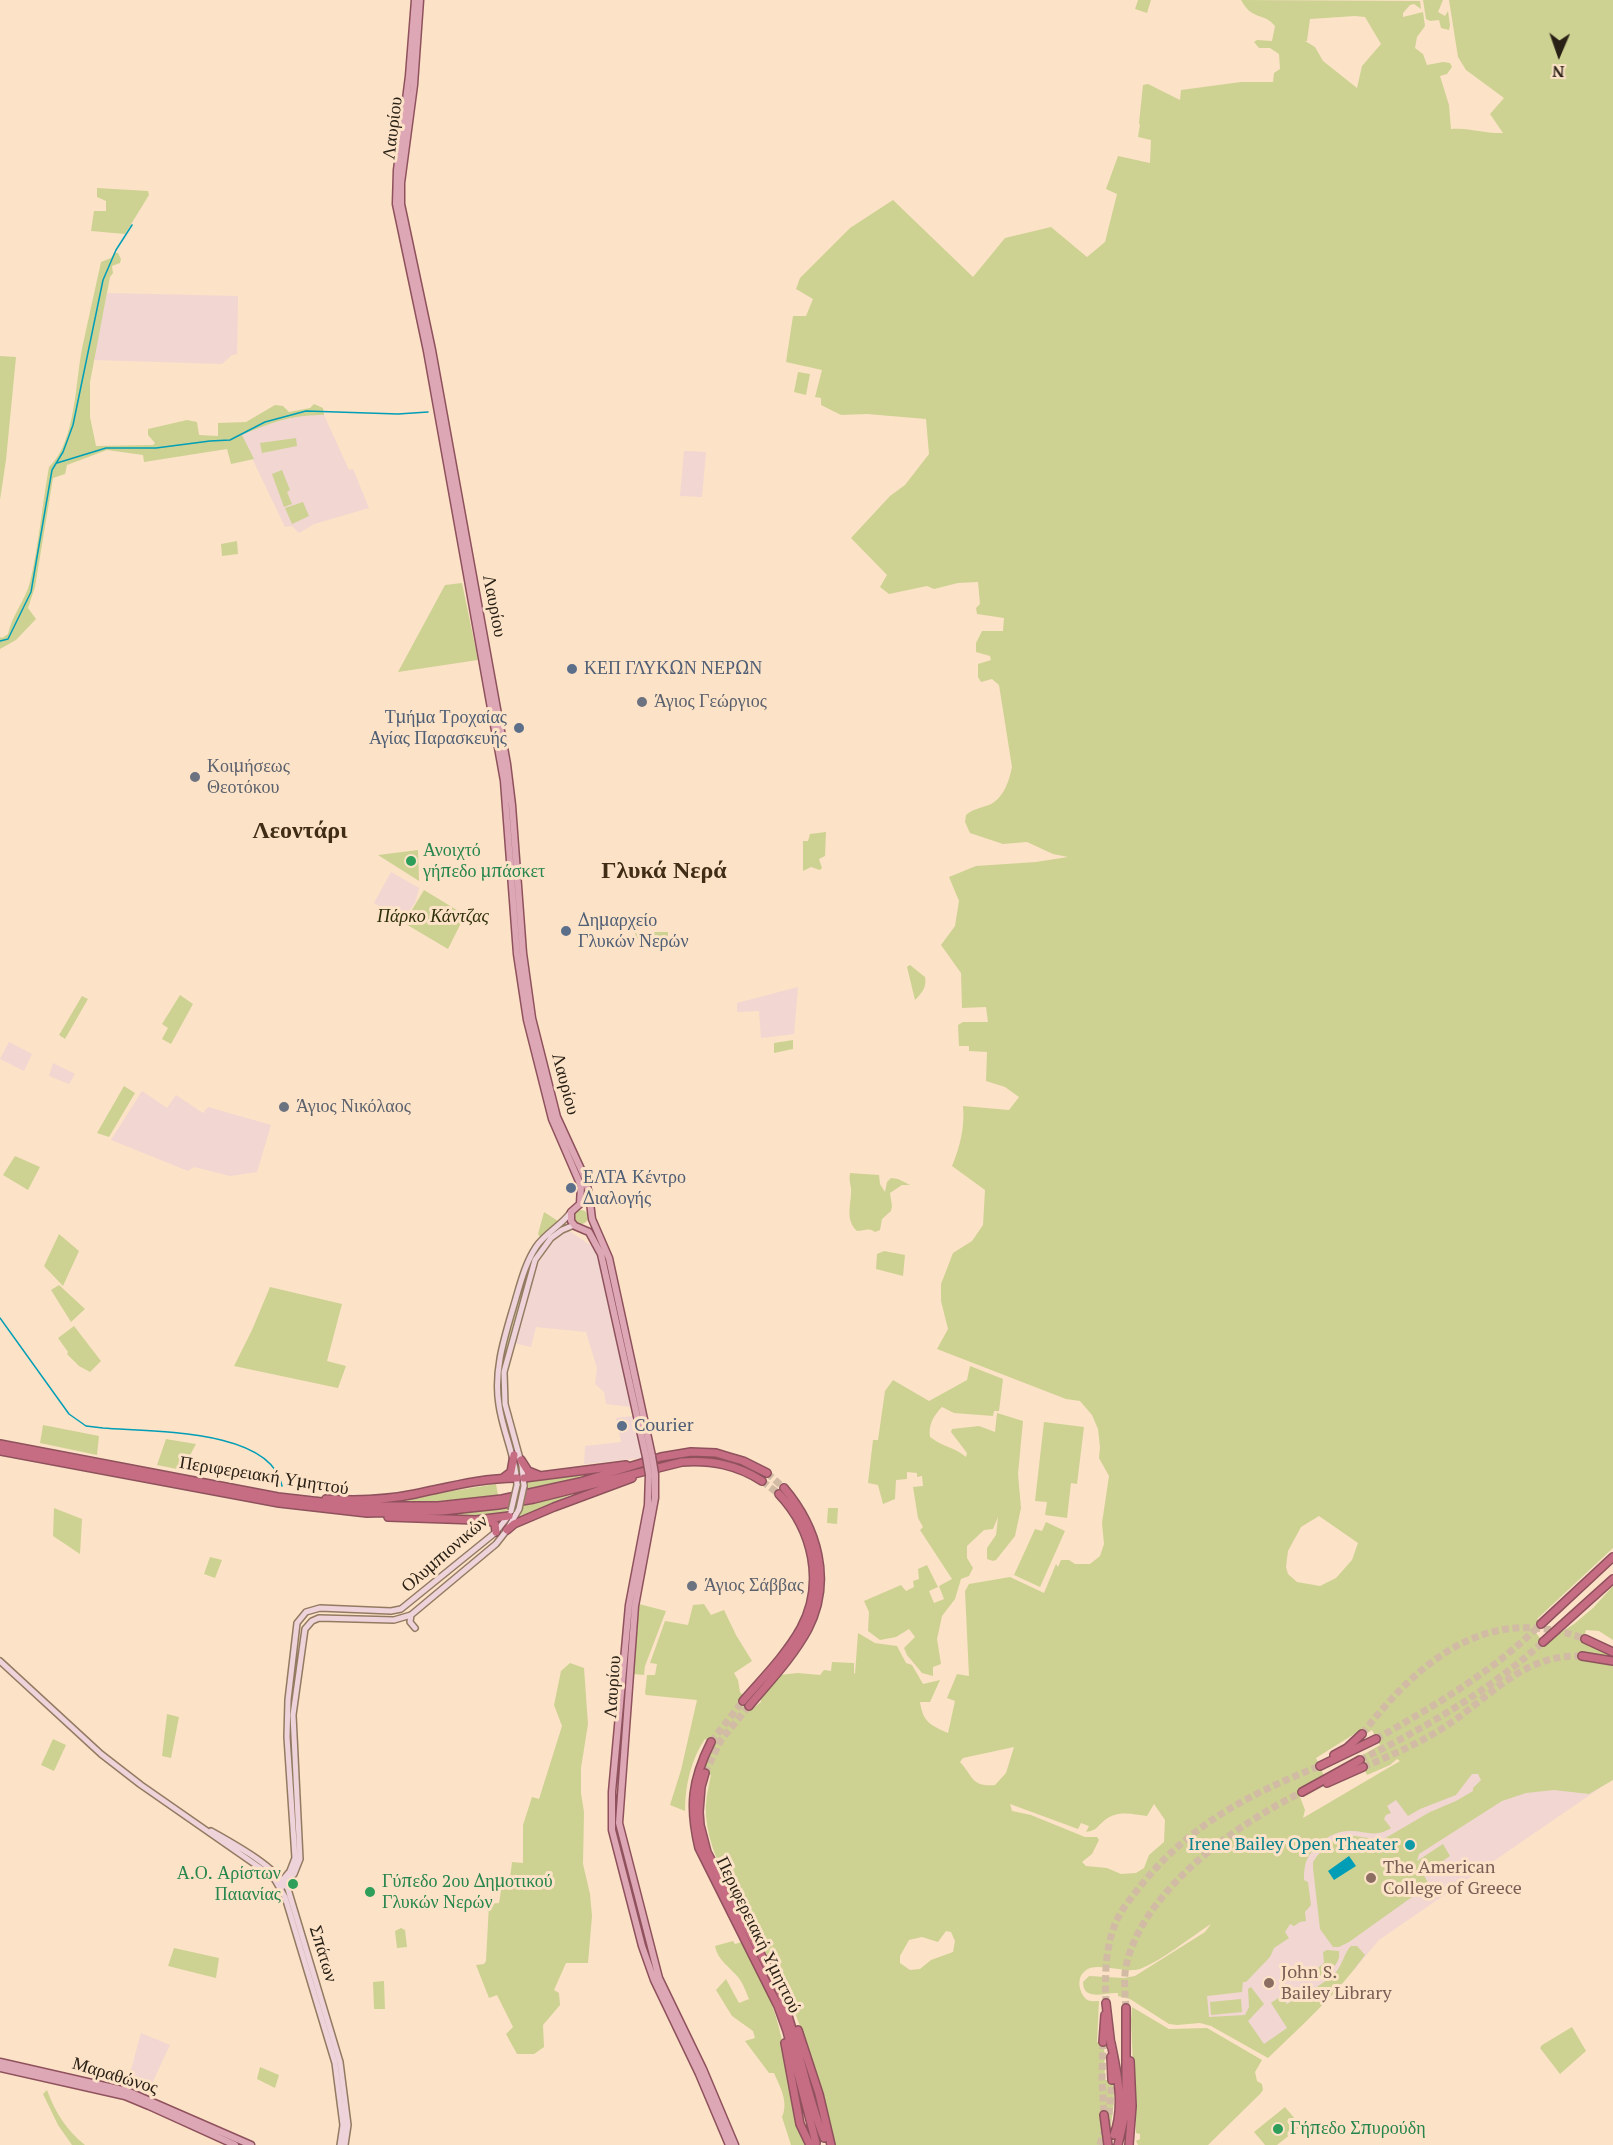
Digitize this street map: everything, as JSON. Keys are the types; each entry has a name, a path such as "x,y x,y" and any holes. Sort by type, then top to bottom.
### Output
{"highway":[{"name":"Περιφερειακή Υμηττού","path":"0,1444 316,1503 380,1507 438,1506 492,1501 536,1493 616,1472 661,1457 691,1452 716,1453 743,1461 767,1473"},
{"name":"Περιφερειακή Υμηττού","path":"0,1451 310,1508 367,1513 470,1509 534,1499 654,1472 689,1461 717,1462 741,1469 762,1481"},
{"path":"503,1478 512,1469 517,1457 528,1471 541,1475"},
{"path":"244,1490 304,1498 360,1500 406,1496 465,1483 503,1478 520,1481 541,1475 614,1467 661,1457"},
{"path":"507,1530 514,1524 529,1518 654,1472"},
{"path":"746,1703 791,1655 812,1610 819,1584 816,1545 807,1520 782,1491"},
{"path":"310,1508 372,1516 487,1520 512,1515 529,1518"},
{"path":"487,1520 495,1524 496,1532"},
{"path":"1541,1624 1613,1557"},
{"path":"1543,1642 1613,1579"},
{"path":"1585,1639 1613,1652"},
{"path":"1582,1656 1613,1661"},
{"path":"1362,1734 1347,1748 1320,1766 1376,1739"},
{"name":"Περιφερειακή Υμηττού","path":"711,1742 698,1769 692,1796 699,1848 774,1997 800,2124 813,2144"},
{"path":"1302,1792 1362,1763"},
{"name":"Περιφερειακή Υμηττού","path":"705,1773 701,1787 699,1812 707,1852 778,1987 790,2016 813,2109 824,2138"},
{"path":"778,1987 792,2015 813,2073 831,2145"},
{"path":"1106,2004 1107,2042 1112,2080"},
{"path":"1118,2145 1126,2110 1126,2008 1132,2095 1129,2145"},
{"path":"1107,2042 1116,2067 1119,2098 1114,2134"},
{"path":"1104,2115 1108,2145"}],"main road":[{"name":"Λαυρίου","path":"415,0 409,76 397,170 396,204 429,362 501,760 517,954 527,1020 552,1119 581,1186 581,1199 571,1219 574,1225"},
{"name":"Λαυρίου","path":"420,0 414,85 401,204 432,350 507,764 512,799 523,953 532,1018 557,1118 587,1184 592,1220 609,1258 649,1457"},
{"path":"574,1210 586,1208 590,1212"},
{"name":"Ολυμπιονικών","path":"517,1457 499,1406 497,1384 501,1352 531,1255 541,1240 574,1210"},
{"path":"574,1225 582,1228 589,1226 592,1220"},
{"name":"Ολυμπιονικών","path":"282,1884 294,1865 295,1855 287,1737 294,1636 299,1619 309,1611 320,1608 392,1611 406,1607 496,1532 519,1509 520,1481 517,1457 504,1404 504,1372 507,1354 536,1260 551,1238 574,1225"},
{"name":"Λαυρίου","path":"582,1228 594,1239 603,1259 654,1472 655,1498 635,1606 621,1782 620,1829 659,1978 703,2069 735,2145"},
{"name":"Λαυρίου","path":"654,1472 629,1605 611,1825 642,1946 654,1980 699,2074 729,2145"},
{"name":"Ολυμπιονικών","path":"282,1884 298,1866 300,1855 293,1710 305,1629 309,1623 319,1618 394,1620 411,1615 496,1544 507,1530 520,1481"},
{"path":"374,1610 385,1608 391,1603"},
{"path":"411,1615 410,1622 415,1628"},
{"path":"0,1661 101,1754 282,1884"},
{"name":"Σπάτων","path":"282,1884 336,2063 342,2125 340,2145"},
{"name":"Σπάτων","path":"282,1884 340,2062 348,2125 345,2145"},
{"name":"Μαραθώνος","path":"0,2062 127,2091 251,2145"},
{"name":"Μαραθώνος","path":"0,2068 125,2096 235,2145"}],"shaded area":[{"path":"107,293 238,296 237,354 232,355 222,364 93,360"},
{"path":"305,414 324,415 349,470 353,469 369,508 314,524 299,533 292,526 285,527 241,435 264,425"},
{"path":"684,451 706,452 702,497 680,496"},
{"path":"391,872 419,888 415,903 401,919 374,903"},
{"path":"798,987 794,1034 761,1038 759,1011 737,1012 737,1003"},
{"path":"9,1042 32,1054 24,1071 0,1059"},
{"path":"53,1063 75,1074 69,1084 49,1076"},
{"path":"142,1091 167,1108 176,1095 203,1113 208,1107 271,1125 257,1172 230,1176 194,1167 188,1171 111,1140"},
{"path":"568,1230 596,1249 598,1253 631,1407 606,1404 604,1392 595,1384 597,1368 586,1332 536,1327 531,1347 514,1343 535,1269 548,1247 558,1236"},
{"path":"633,1416 643,1458 584,1464 585,1446 621,1442 616,1418"},
{"name":"The American College of Greece","path":"1476,1741 1613,1779 1379,1940 1353,1971 1268,2057 1211,2025 1199,2004 1319,1838"},
{"path":"141,2033 170,2045 146,2096 126,2088"}],"green space":[{"path":"1138,0 1151,0 1147,13 1135,9"},
{"path":"1241,0 1420,1 1421,9 1414,4 1410,5 1403,13 1403,17 1423,12 1425,26 1417,37 1415,48 1423,54 1427,65 1443,62 1450,63 1452,67 1447,74 1440,76 1449,105 1451,129 1503,133 1490,114 1504,98 1466,70 1458,57 1449,0 1613,0 1613,1548 1537,1619 1544,1626 1536,1633 1544,1643 1574,1624 1613,1586 1613,1640 1599,1631 1586,1630 1583,1642 1613,1655 1613,1659 1580,1653 1581,1660 1613,1664 1613,1780 1589,1794 1554,1790 1526,1793 1502,1801 1419,1854 1417,1861 1443,1844 1450,1856 1426,1873 1418,1863 1428,1883 1426,1887 1339,1947 1333,1947 1320,1929 1313,1868 1313,1862 1317,1856 1329,1843 1348,1835 1382,1840 1430,1812 1473,1791 1481,1780 1478,1774 1472,1774 1456,1795 1408,1816 1396,1800 1387,1806 1391,1813 1384,1819 1391,1828 1381,1833 1343,1831 1322,1841 1311,1852 1305,1868 1304,1880 1308,1882 1311,1905 1305,1912 1306,1921 1294,1926 1290,1924 1285,1932 1289,1938 1274,1948 1270,1957 1246,1982 1243,1982 1242,1992 1207,1996 1209,2017 1245,2015 1249,2007 1248,1989 1251,1987 1264,2004 1248,2021 1264,2044 1287,2028 1271,2003 1281,1996 1287,2004 1319,1985 1336,1972 1351,1946 1357,1946 1365,1955 1343,1983 1268,2058 1211,2026 1200,2023 1169,2024 1130,1999 1118,1996 1118,1993 1096,1995 1087,1992 1084,1988 1083,1982 1089,1976 1124,1978 1135,1976 1205,1932 1211,1924 1166,1955 1140,1969 1096,1967 1085,1971 1080,1977 1080,1989 1087,2000 1099,2001 1097,2042 1104,2043 1105,2080 1113,2080 1114,2101 1110,2132 1104,2114 1099,2115 1110,2145 833,2145 820,2085 793,2008 775,1969 738,1904 717,1859 710,1837 706,1811 711,1775 702,1772 715,1743 705,1739 696,1755 686,1792 685,1811 670,1805 681,1770 697,1700 646,1695 645,1693 647,1675 655,1675 657,1664 650,1663 665,1621 688,1625 693,1605 704,1604 711,1615 724,1610 752,1661 734,1673 743,1695 740,1700 752,1709 761,1702 761,1696 779,1675 798,1673 820,1675 824,1670 831,1671 832,1662 854,1663 855,1674 858,1633 875,1643 897,1646 906,1663 912,1665 923,1684 940,1680 930,1702 920,1702 928,1722 948,1733 955,1701 947,1698 957,1674 969,1676 965,1591 969,1584 1010,1577 1044,1593 1056,1564 1058,1567 1061,1560 1069,1560 1075,1564 1090,1564 1100,1556 1104,1544 1102,1523 1109,1476 1099,1458 1098,1429 1092,1415 1080,1401 1066,1399 937,1349 948,1329 941,1301 941,1284 953,1253 972,1241 983,1225 985,1190 952,1166 961,1137 963,1106 1009,1110 1019,1097 1005,1087 986,1081 987,1052 969,1051 969,1046 959,1046 958,1025 963,1022 988,1022 986,1007 962,1008 961,973 941,945 955,926 959,901 949,877 976,866 1036,862 1068,857 1053,854 1027,842 1003,844 970,833 965,822 966,815 998,799 1007,784 1012,767 999,685 992,679 981,682 978,677 978,664 991,660 990,656 976,652 976,643 982,631 1003,631 1004,618 977,614 976,608 980,604 978,582 958,583 934,589 927,586 889,594 880,587 887,575 851,538 890,496 905,485 929,454 926,419 867,414 841,415 821,405 821,398 815,397 822,370 786,362 793,316 806,316 813,299 796,289 800,278 850,228 893,200 973,277 1005,238 1051,227 1087,257 1105,242 1117,194 1106,189 1118,156 1150,163 1151,140 1138,137 1143,85 1148,84 1180,100 1181,90 1241,82 1273,82 1274,73 1280,69 1279,54 1270,48 1259,48 1254,42 1257,40 1272,41 1275,26 1245,7","holes":["1365,17 1381,44 1362,66 1357,88 1323,61 1315,47 1305,41 1307,41 1310,19","1319,1516 1358,1543 1352,1560 1336,1578 1320,1586 1297,1582 1288,1574 1286,1567 1288,1551 1301,1527","1372,1730 1380,1745 1359,1757 1367,1775 1390,1765 1397,1759 1400,1761 1303,1818 1305,1810 1297,1789 1324,1776 1316,1758 1359,1731 1363,1736","1014,1747 1006,1773 995,1785 977,1783 960,1762 963,1758","1010,1804 1078,1829 1081,1823 1089,1826 1086,1832 1095,1829 1115,1815 1125,1813 1147,1816 1154,1804 1165,1820 1164,1842 1149,1855 1144,1868 1136,1873 1121,1874 1107,1868 1086,1866 1082,1862 1092,1854 1099,1840 1097,1837 1085,1837 1031,1815 1012,1811","946,1931 951,1932 955,1941 953,1952 931,1960 920,1969 910,1970 900,1963 900,1956 909,1940 922,1937 938,1942"]},
{"path":"1423,0 1443,0 1438,12 1445,16 1448,11 1449,30 1441,28 1439,20 1426,19"},
{"path":"97,188 148,191 149,195 125,234 91,231 94,211 106,211 106,201 97,197"},
{"path":"114,253 118,253 121,259 120,263 112,266 113,273 110,277 90,382 90,417 96,446 153,445 155,443 148,435 148,429 187,420 197,422 199,435 218,436 218,423 246,422 275,405 283,406 289,412 310,408 314,404 323,408 324,415 282,420 242,435 254,459 231,464 227,449 144,462 143,455 107,450 67,465 65,474 53,478 35,587 28,608 36,619 16,640 0,649 0,637 8,634 30,582 49,467 58,456 70,426 80,358 101,262 111,258"},
{"path":"0,356 16,357 0,500"},
{"path":"798,372 810,374 806,395 794,392"},
{"path":"296,438 297,446 262,453 260,443"},
{"path":"282,470 290,490 287,492 292,504 284,507 272,474"},
{"path":"303,502 309,516 292,524 285,508"},
{"path":"237,541 238,554 222,556 221,544"},
{"path":"462,583 478,660 398,672 445,585"},
{"path":"826,832 825,856 819,859 822,868 820,870 811,867 803,871 803,841 808,841 810,834"},
{"path":"418,850 419,881 378,855"},
{"name":"Πάρκο Κάντζας","path":"424,890 465,915 448,949 404,923"},
{"path":"635,932 668,932 668,938 636,938"},
{"path":"910,965 925,977 923,990 915,1000 907,967"},
{"path":"180,995 193,1004 171,1044 162,1039 168,1028 162,1024"},
{"path":"82,996 88,999 65,1039 59,1035"},
{"path":"793,1040 793,1049 774,1053 774,1043"},
{"path":"124,1086 135,1093 109,1137 97,1133"},
{"path":"15,1156 40,1167 28,1190 3,1175"},
{"path":"850,1173 879,1175 880,1184 885,1192 887,1182 891,1178 910,1185 902,1185 890,1193 891,1211 882,1219 880,1230 857,1231 853,1226 850,1216"},
{"path":"578,1210 584,1210 588,1217 584,1224 578,1224 574,1220 574,1214"},
{"path":"544,1212 558,1221 540,1237 538,1234"},
{"path":"59,1234 79,1251 63,1286 44,1266"},
{"path":"543,1245 529,1274 515,1316 505,1359 502,1391 515,1445 503,1413 501,1390 501,1367 503,1356 528,1269"},
{"path":"884,1251 905,1255 903,1276 876,1269 877,1254"},
{"path":"59,1285 85,1309 71,1322 51,1290"},
{"path":"270,1287 342,1304 327,1361 346,1366 338,1388 234,1366"},
{"path":"74,1326 101,1361 90,1372 79,1366 67,1354 68,1352 58,1338"},
{"path":"970,1366 1003,1379 999,1411 994,1411 993,1416 954,1413 942,1407 932,1420 930,1437 966,1457 967,1453 951,1432 952,1429 979,1426 995,1432 997,1413 1023,1421 1018,1474 1021,1508 1015,1536 996,1560 987,1559 987,1548 996,1535 998,1517 993,1529 984,1530 967,1546 967,1558 973,1568 969,1576 961,1579 955,1599 942,1616 937,1639 941,1664 933,1667 933,1676 922,1673 907,1655 904,1648 915,1637 909,1629 896,1637 880,1640 868,1631 869,1612 864,1601 901,1585 906,1591 914,1587 913,1581 919,1579 918,1569 927,1565 938,1587 929,1591 934,1603 944,1599 939,1586 952,1579 920,1530 923,1527 918,1518 913,1487 923,1486 922,1476 917,1477 917,1473 907,1472 907,1479 896,1480 895,1499 883,1504 878,1485 868,1483 873,1440 878,1440 885,1391 893,1380 929,1401 967,1380"},
{"path":"1044,1422 1084,1427 1077,1484 1071,1483 1067,1518 1045,1515 1047,1502 1035,1501"},
{"path":"43,1425 99,1436 97,1455 40,1443"},
{"path":"166,1439 196,1444 182,1470 157,1465"},
{"path":"612,1469 527,1491 527,1479"},
{"path":"496,1484 498,1495 424,1502 349,1502 415,1497"},
{"path":"577,1492 525,1515 520,1516 524,1505"},
{"path":"54,1508 82,1519 80,1554 53,1536"},
{"path":"508,1508 506,1514 483,1518 439,1516"},
{"path":"828,1508 838,1508 837,1524 827,1523"},
{"path":"1046,1522 1065,1531 1040,1587 1014,1575 1035,1529 1042,1531"},
{"path":"210,1557 222,1560 215,1578 204,1574"},
{"path":"639,1604 666,1611 645,1666 644,1675 633,1674"},
{"path":"570,1663 584,1668 588,1724 581,1768 581,1793 584,1812 583,1864 592,1916 588,1963 566,1963 554,1990 559,1993 560,2005 543,2025 544,2047 534,2054 517,2054 506,2034 513,2027 497,1995 489,1998 476,1965 484,1964 486,1961 489,1904 499,1903 503,1878 510,1878 512,1862 523,1863 523,1825 532,1797 539,1799 562,1726 554,1705 561,1671"},
{"path":"167,1714 179,1717 171,1758 162,1756"},
{"path":"53,1739 66,1745 54,1771 41,1765"},
{"path":"401,1928 405,1930 407,1947 397,1948 395,1931"},
{"path":"733,1941 735,1944 742,1942 770,1999 781,2036 796,2120 806,2145 791,2145 782,2117 785,2106 783,2095 774,2073 769,2073 745,2041 755,2038 753,2031 732,2016 716,1990 726,1979 739,2003 749,1999 740,1979 721,1960 716,1951 715,1946"},
{"path":"174,1948 219,1958 216,1978 168,1966"},
{"path":"1339,1951 1338,1960 1333,1967 1318,1978 1312,1973 1324,1963 1323,1952"},
{"path":"384,1981 385,2009 374,2009 373,1982"},
{"path":"1241,1999 1242,2012 1211,2015 1210,2002"},
{"path":"1132,2007 1169,2029 1207,2028 1262,2060 1255,2072 1257,2081 1262,2084 1263,2090 1208,2145 1138,2145 1136,2141 1140,2139 1140,2134 1136,2133"},
{"path":"1572,2027 1586,2051 1560,2074 1540,2048"},
{"path":"260,2067 279,2075 275,2088 257,2079"},
{"path":"47,2090 62,2120 85,2145 72,2145 58,2125 43,2094"},
{"name":"Γήπεδο Σπυρούδη","path":"1285,2107 1301,2126 1277,2145 1265,2145 1254,2132"}],"water":[{"path":"1349,1856 1356,1866 1334,1880 1328,1871"}],"waterway":[{"path":"0,641 8,639 31,592 52,470 63,452 73,425 103,280 116,250 132,225"},
{"path":"57,463 106,448 156,448 230,440 265,422 306,411 398,414 428,412"},
{"path":"0,1318 69,1414 86,1426 177,1433 233,1443 256,1453 273,1467 282,1486"}],"tunnel":[{"path":"767,1473 784,1488"},
{"path":"762,1481 779,1494"},
{"path":"1362,1734 1407,1683 1432,1662 1458,1645 1486,1634 1517,1628 1550,1629 1585,1639"},
{"path":"1376,1739 1440,1702 1480,1675 1537,1628"},
{"path":"1360,1760 1456,1707 1523,1660 1543,1642"},
{"path":"1363,1767 1436,1732 1508,1679 1524,1670 1561,1657 1582,1656"},
{"path":"711,1742 743,1701"},
{"path":"705,1773 721,1740 749,1706"},
{"path":"1106,2003 1107,1957 1110,1939 1121,1912 1142,1884 1180,1844 1223,1813 1269,1788 1320,1766"},
{"path":"1126,2008 1127,1962 1137,1935 1153,1909 1197,1861 1223,1840 1277,1805 1302,1792"},
{"path":"1103,2042 1104,2115"},
{"path":"1100,2145 1109,2115 1112,2080"}],"place":[{"name":"ΚΕΠ ΓΛΥΚΩΝ ΝΕΡΩΝ","path":"572,669"},
{"name":"Άγιος Γεώργιος","path":"642,702"},
{"name":"Τμήμα Τροχαίας Αγίας Παρασκευής","path":"519,728"},
{"name":"Κοιμήσεως Θεοτόκου","path":"195,777"},
{"name":"Ανοιχτό γήπεδο μπάσκετ","path":"411,861"},
{"name":"Δημαρχείο Γλυκών Νερών","path":"566,931"},
{"name":"Άγιος Νικόλαος","path":"284,1107"},
{"name":"ΕΛΤΑ Κέντρο Διαλογής","path":"571,1188"},
{"name":"Courier","path":"622,1426"},
{"name":"Άγιος Σάββας","path":"692,1586"},
{"name":"Irene Bailey Open Theater","path":"1410,1845"},
{"name":"The American College of Greece","path":"1371,1878"},
{"name":"Α.Ο. Αρίστων Παιανίας","path":"293,1884"},
{"name":"Γύπεδο 2ου Δημοτικού Γλυκών Νερών","path":"370,1892"},
{"name":"John S. Bailey Library","path":"1269,1983"},
{"name":"Γήπεδο Σπυρούδη","path":"1278,2129"}],"district":[{"name":"Λεοντάρι","path":"300,831"},
{"name":"Γλυκά Νερά","path":"664,871"}]}
